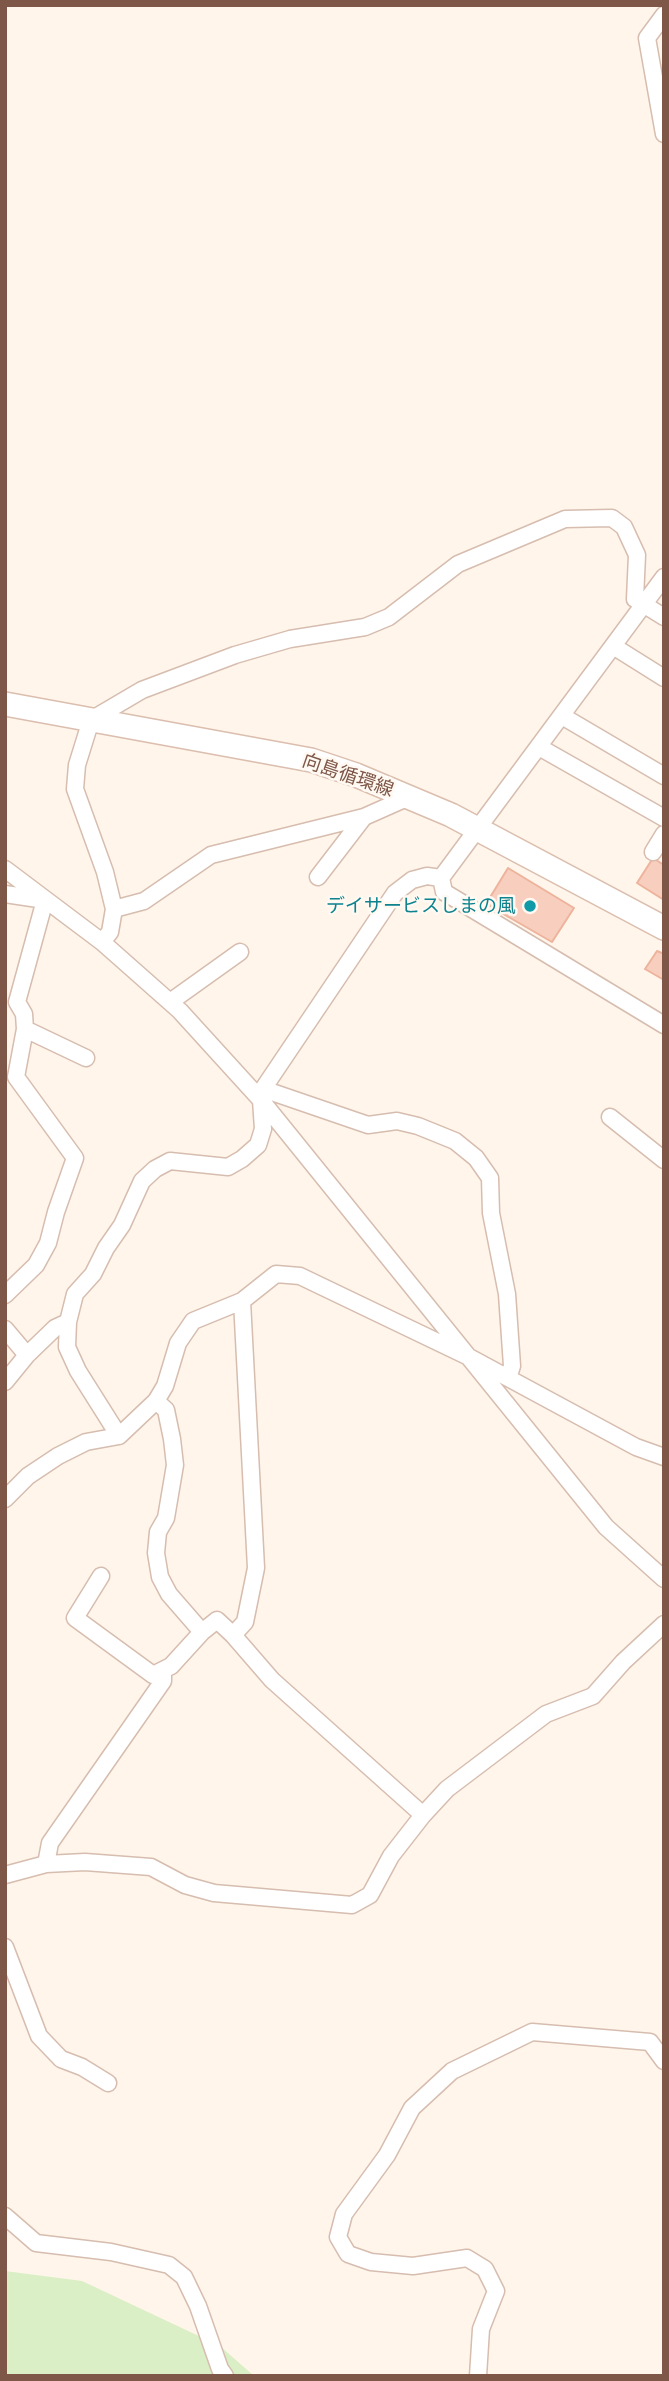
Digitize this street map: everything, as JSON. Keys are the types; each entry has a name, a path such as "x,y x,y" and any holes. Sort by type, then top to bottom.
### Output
{"main road":[{"name":"向島循環線","path":"5,704 311,760 356,775 478,830 664,928"}],"street":[{"path":"664,15 647,38 664,134"},
{"path":"102,942 110,932 114,909 105,872 75,789 76,765 91,720 142,690 235,655 290,639 365,627 389,617 458,564 565,519 612,518 624,527 638,555 635,599 664,617"},
{"path":"664,577 441,878 444,892 664,1025"},
{"path":"613,646 664,678"},
{"path":"562,716 664,776"},
{"path":"539,747 664,818"},
{"path":"114,909 144,901 211,855 364,817 409,797"},
{"path":"318,877 364,817"},
{"path":"653,852 664,834"},
{"path":"5,869 102,942 170,1002 262,1094 606,1527 664,1579"},
{"path":"119,1436 78,1371 68,1347 68,1322 75,1294 93,1274 122,1225 142,1181 155,1169 170,1161 228,1167 258,1145 263,1129 262,1094 395,893 412,880 428,876 441,878"},
{"path":"5,894 45,900"},
{"path":"5,1295 36,1265 48,1243 75,1157 16,1077 25,1029 24,1014 11,1004 45,900"},
{"path":"170,1002 240,952"},
{"path":"25,1029 86,1058"},
{"path":"262,1094 368,1125 397,1121 418,1126 455,1141 476,1158 490,1178 491,1213 507,1294 512,1366 508,1378"},
{"path":"610,1117 664,1160"},
{"path":"5,1499 27,1476 58,1456 86,1442 119,1436 156,1401 165,1386 178,1343 193,1321 242,1301 276,1274 300,1276 471,1358 636,1447 664,1457"},
{"path":"233,1635 245,1622 256,1569 242,1301"},
{"path":"5,1382 27,1355 55,1328 68,1322"},
{"path":"5,1329 27,1355"},
{"path":"156,1401 166,1410 173,1439 174,1465 166,1518 158,1532 156,1553 160,1577 169,1594 202,1632"},
{"path":"101,1576 75,1618 152,1675 171,1666 202,1632 217,1620 272,1680 423,1815"},
{"path":"5,1875 46,1864 85,1862 151,1867 185,1885 214,1893 352,1905 370,1895 391,1856 447,1789 546,1714 593,1696 623,1662 664,1624"},
{"path":"46,1864 50,1843 163,1681 163,1672"},
{"path":"5,1947 39,2036 61,2059 82,2067 108,2083"},
{"path":"478,2376 481,2329 496,2291 485,2269 467,2258 413,2266 371,2262 348,2254 338,2236 344,2214 387,2155 412,2108 452,2071 532,2032 650,2042 664,2061"},
{"path":"5,2216 36,2243 111,2252 169,2265 184,2277 225,2376"}],"green space":[{"path":"5,2271 82,2281 220,2346 254,2376 5,2376"}],"building":[{"path":"653,858 664,865 664,900 637,883"},
{"name":"デイサービスしまの風","path":"508,868 574,908 552,942 486,904"},
{"path":"657,951 664,954 664,980 645,969"}],"place":[{"name":"デイサービスしまの風","path":"530,906"}]}
